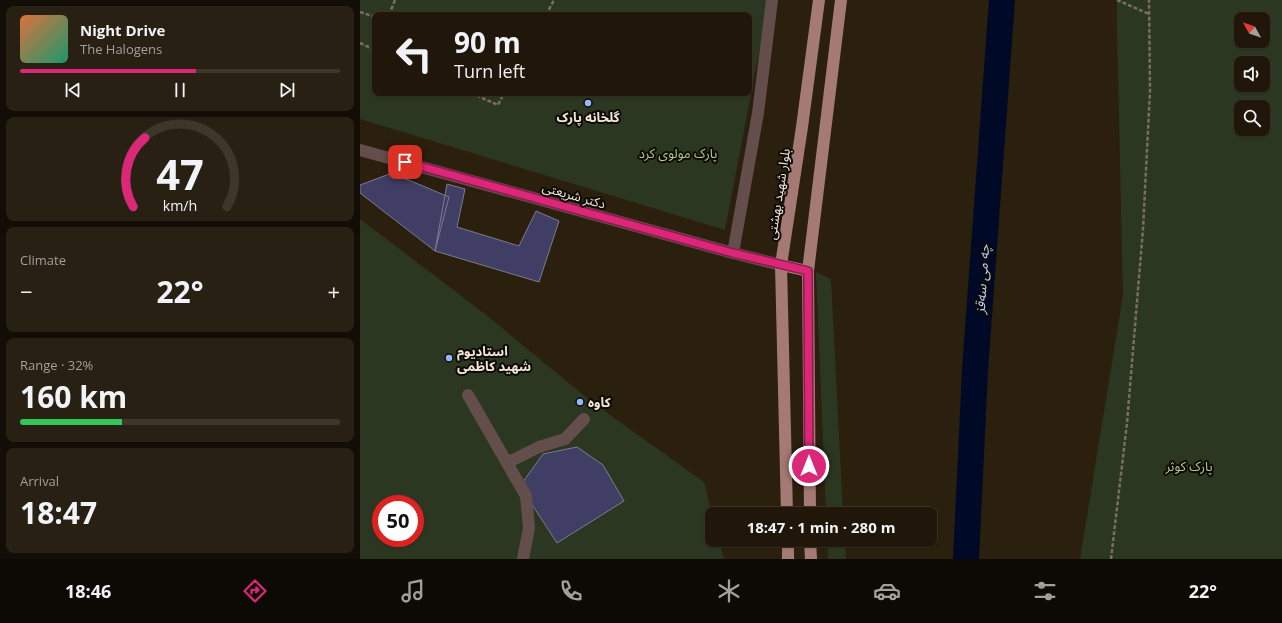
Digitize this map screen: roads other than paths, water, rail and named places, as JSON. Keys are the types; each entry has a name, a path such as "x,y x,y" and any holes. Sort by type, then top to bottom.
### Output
{"main road":[{"name":"بلوار شهید بهشتی","path":"787,507 781,264 802,127 819,0"},
{"path":"810,507 808,271 841,0"},
{"path":"781,264 808,271"},
{"path":"788,547 788,559"},
{"path":"810,547 811,559"}],"street":[{"path":"733,253 758,113 772,0"},
{"name":"دکتر شریعتی","path":"360,150 733,253 781,264"},
{"path":"468,395 526,496 529,528 523,559"},
{"path":"507,463 539,447 565,439 584,418"}],"waterway":[{"name":"چە می سەقز","path":"966,559 975,370 1002,0"}],"place":[{"name":"گلخانه پارک","path":"588,103"},
{"name":"استادیوم شهید کاظمی","path":"449,358"},
{"name":"کاوه","path":"580,402"}],"park label":[{"name":"پارک مولوی کرد","path":"678,153"},
{"name":"پارک کوثر","path":"1189,466"}]}
